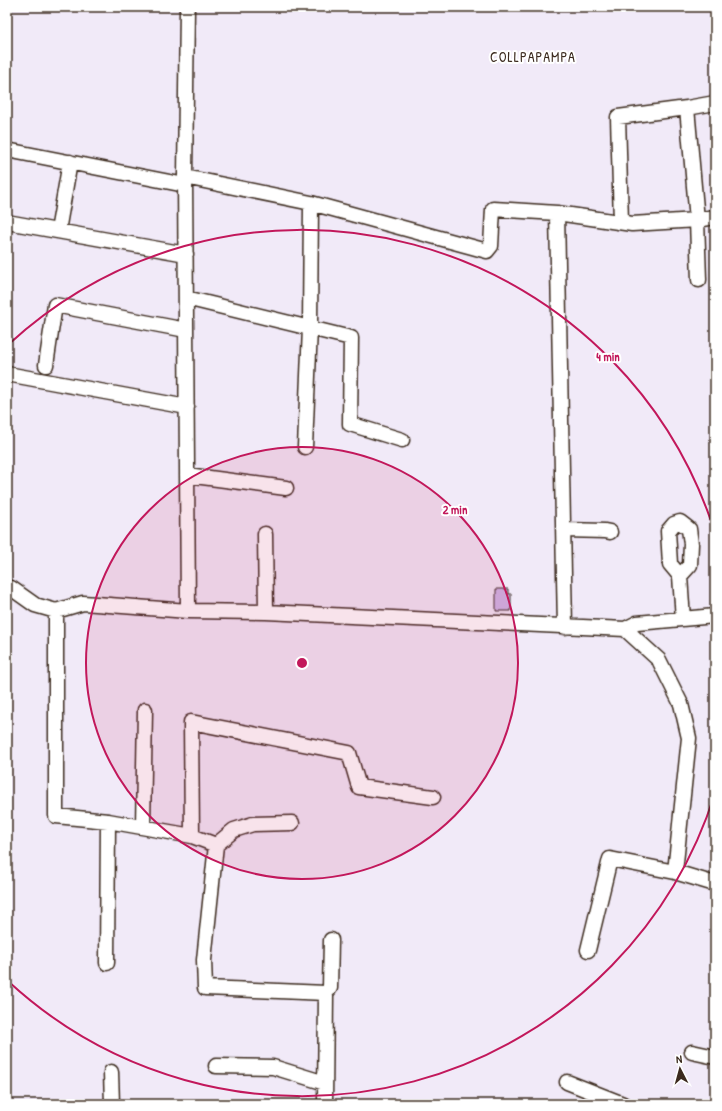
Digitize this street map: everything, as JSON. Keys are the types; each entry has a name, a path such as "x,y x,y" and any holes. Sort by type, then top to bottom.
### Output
{"street":[{"path":"187,7 185,181 188,611"},
{"path":"621,222 618,117 715,103"},
{"path":"687,108 697,220 699,280"},
{"path":"7,150 311,203 487,250 491,246 492,209 557,213 632,224 697,220 715,217"},
{"path":"58,231 70,162"},
{"path":"305,447 310,328 311,203"},
{"path":"557,213 566,627"},
{"path":"7,222 186,254"},
{"path":"186,298 351,338 350,424 402,440"},
{"path":"46,365 55,305 186,330"},
{"path":"7,374 187,407"},
{"path":"187,475 286,488"},
{"path":"564,530 610,532"},
{"path":"266,534 266,612"},
{"path":"680,576 683,619"},
{"path":"7,588 10,588 35,605 56,611 84,603 188,611 266,612 625,629 637,623 715,616"},
{"path":"56,611 56,816 108,821 143,827 192,836 216,845"},
{"path":"625,629 659,660 681,704 689,738 675,872"},
{"path":"143,827 145,710"},
{"path":"192,836 191,722 349,753 358,787 433,797"},
{"path":"107,963 108,821"},
{"path":"292,823 253,824 234,830 216,845 204,960 205,988 326,993"},
{"path":"588,950 610,859 675,872 715,884"},
{"path":"325,1104 326,993 330,988 331,940"},
{"path":"692,1052 715,1057"},
{"path":"216,1066 273,1067 325,1083"},
{"path":"111,1072 112,1104"},
{"path":"567,1082 623,1104"}],"building":[{"path":"496,589 508,589 508,594 511,594 511,611 496,611"}],"district":[{"name":"COLLPAPAMPA","path":"533,56"}]}
